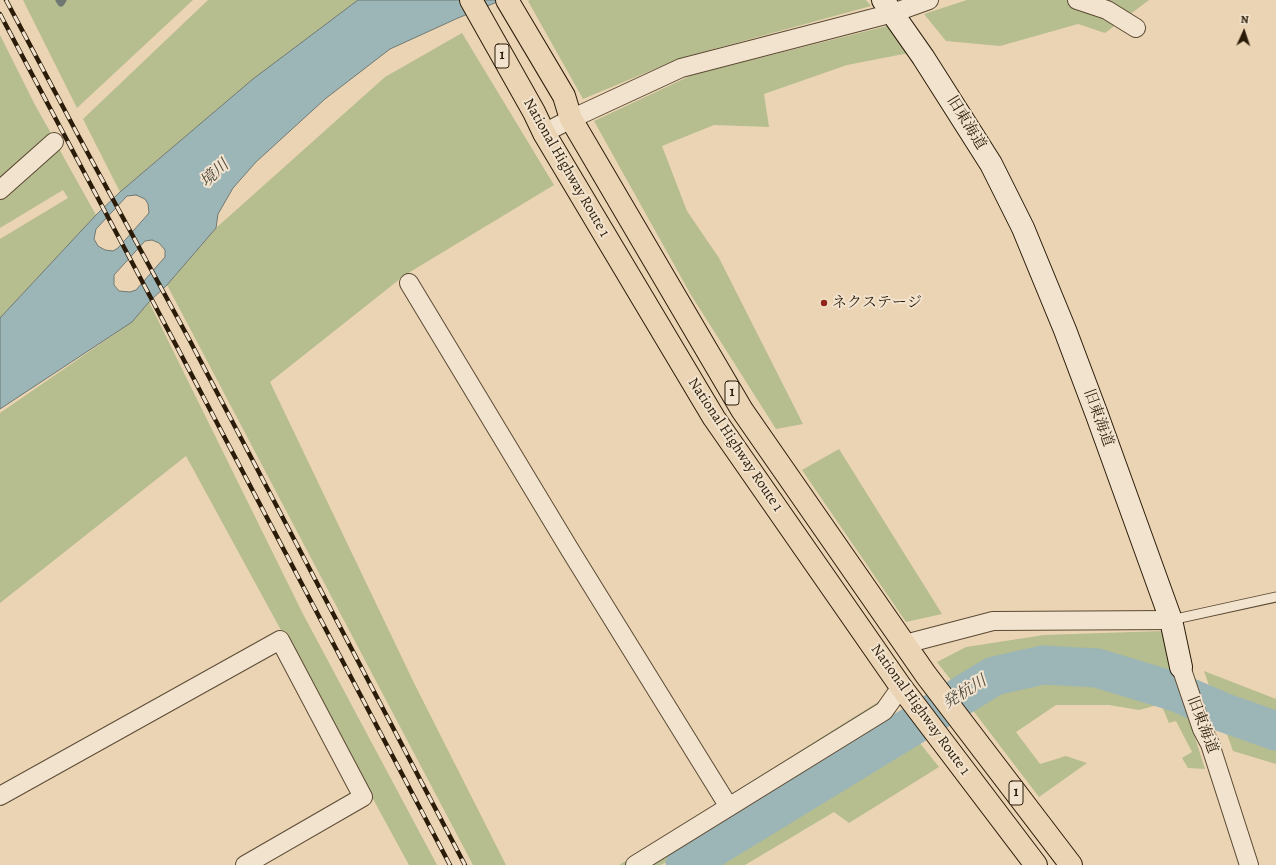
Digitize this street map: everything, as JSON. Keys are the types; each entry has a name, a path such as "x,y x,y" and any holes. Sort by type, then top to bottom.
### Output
{"highway":[{"name":"National Highway Route 1","path":"471,0 534,112 544,133 714,418 901,687 1036,865"},
{"name":"National Highway Route 1","path":"507,0 564,96 571,119 742,410 926,675 1071,865"}],"street":[{"path":"544,133 682,68 887,5 929,0"},
{"path":"1077,0 1107,10 1136,28"},
{"name":"旧東海道","path":"887,5 927,63 991,164 1023,228 1092,400 1171,620 1181,667 1202,729 1210,744 1249,865"},
{"path":"0,190 54,142"},
{"path":"409,283 570,550 729,807"},
{"path":"904,644 993,621 1171,620"},
{"path":"0,796 280,640 364,797 245,865"},
{"path":"635,865 884,711 901,687"}],"lane":[{"path":"1171,620 1276,597"}],"green space":[{"path":"23,0 57,0 60,5 65,0 193,0 77,108"},
{"path":"208,0 358,0 253,79 120,192 83,119"},
{"path":"866,0 871,6 681,58 583,99 528,1"},
{"path":"967,0 1149,0 1105,33 1078,24 1000,46 946,41 924,14"},
{"path":"887,26 914,52 847,65 764,94 769,127 714,125 662,146 687,211 719,258 803,424 776,429 691,295 594,121 692,75"},
{"path":"462,33 554,185 405,275 270,382 415,685 506,865 473,865 167,285 216,228 385,77"},
{"path":"0,35 35,105 52,135 0,181"},
{"path":"58,147 96,215 0,318 0,239 68,198 63,190 0,228 0,197"},
{"path":"149,302 303,614 437,865 409,865 186,456 0,603 0,413 132,322"},
{"path":"839,449 942,614 906,622 802,470"},
{"path":"1162,631 1178,679 1095,657 1040,656 991,667 954,684 937,662 966,647 1044,635"},
{"path":"1042,671 1096,676 1163,697 1185,706 1205,769 1188,768 1182,758 1192,752 1176,721 1169,723 1161,704 1139,710 1109,705 1056,705 1016,732 1040,764 1066,756 1087,763 1039,797 965,700 993,686"},
{"path":"1204,671 1276,699 1276,718 1212,694"},
{"path":"886,697 900,722 661,865 619,865 717,805 736,791"},
{"path":"1223,723 1276,741 1276,764 1233,751"},
{"path":"915,737 939,767 849,823 834,812 745,865 706,865"}],"water":[{"name":"境川","path":"358,0 502,0 390,49 325,99 256,162 233,188 218,214 216,228 167,285 149,302 132,322 0,409 0,318 96,215 120,192 253,79","holes":["136,195 145,199 148,204 149,213 118,248 113,251 105,250 98,246 94,239 96,229 127,196","152,240 159,243 165,250 165,257 136,290 130,292 119,291 114,285 114,275 145,241"]}],"waterway":[{"path":"59,0 61,3 63,0"},
{"name":"発杭川","path":"685,865 994,676 1043,665 1097,668 1176,692 1225,713 1276,731"}],"railway":[{"path":"6,0 189,339 465,865"},
{"path":"0,14 450,865"}],"place":[{"name":"ネクステージ","path":"824,303"}]}
